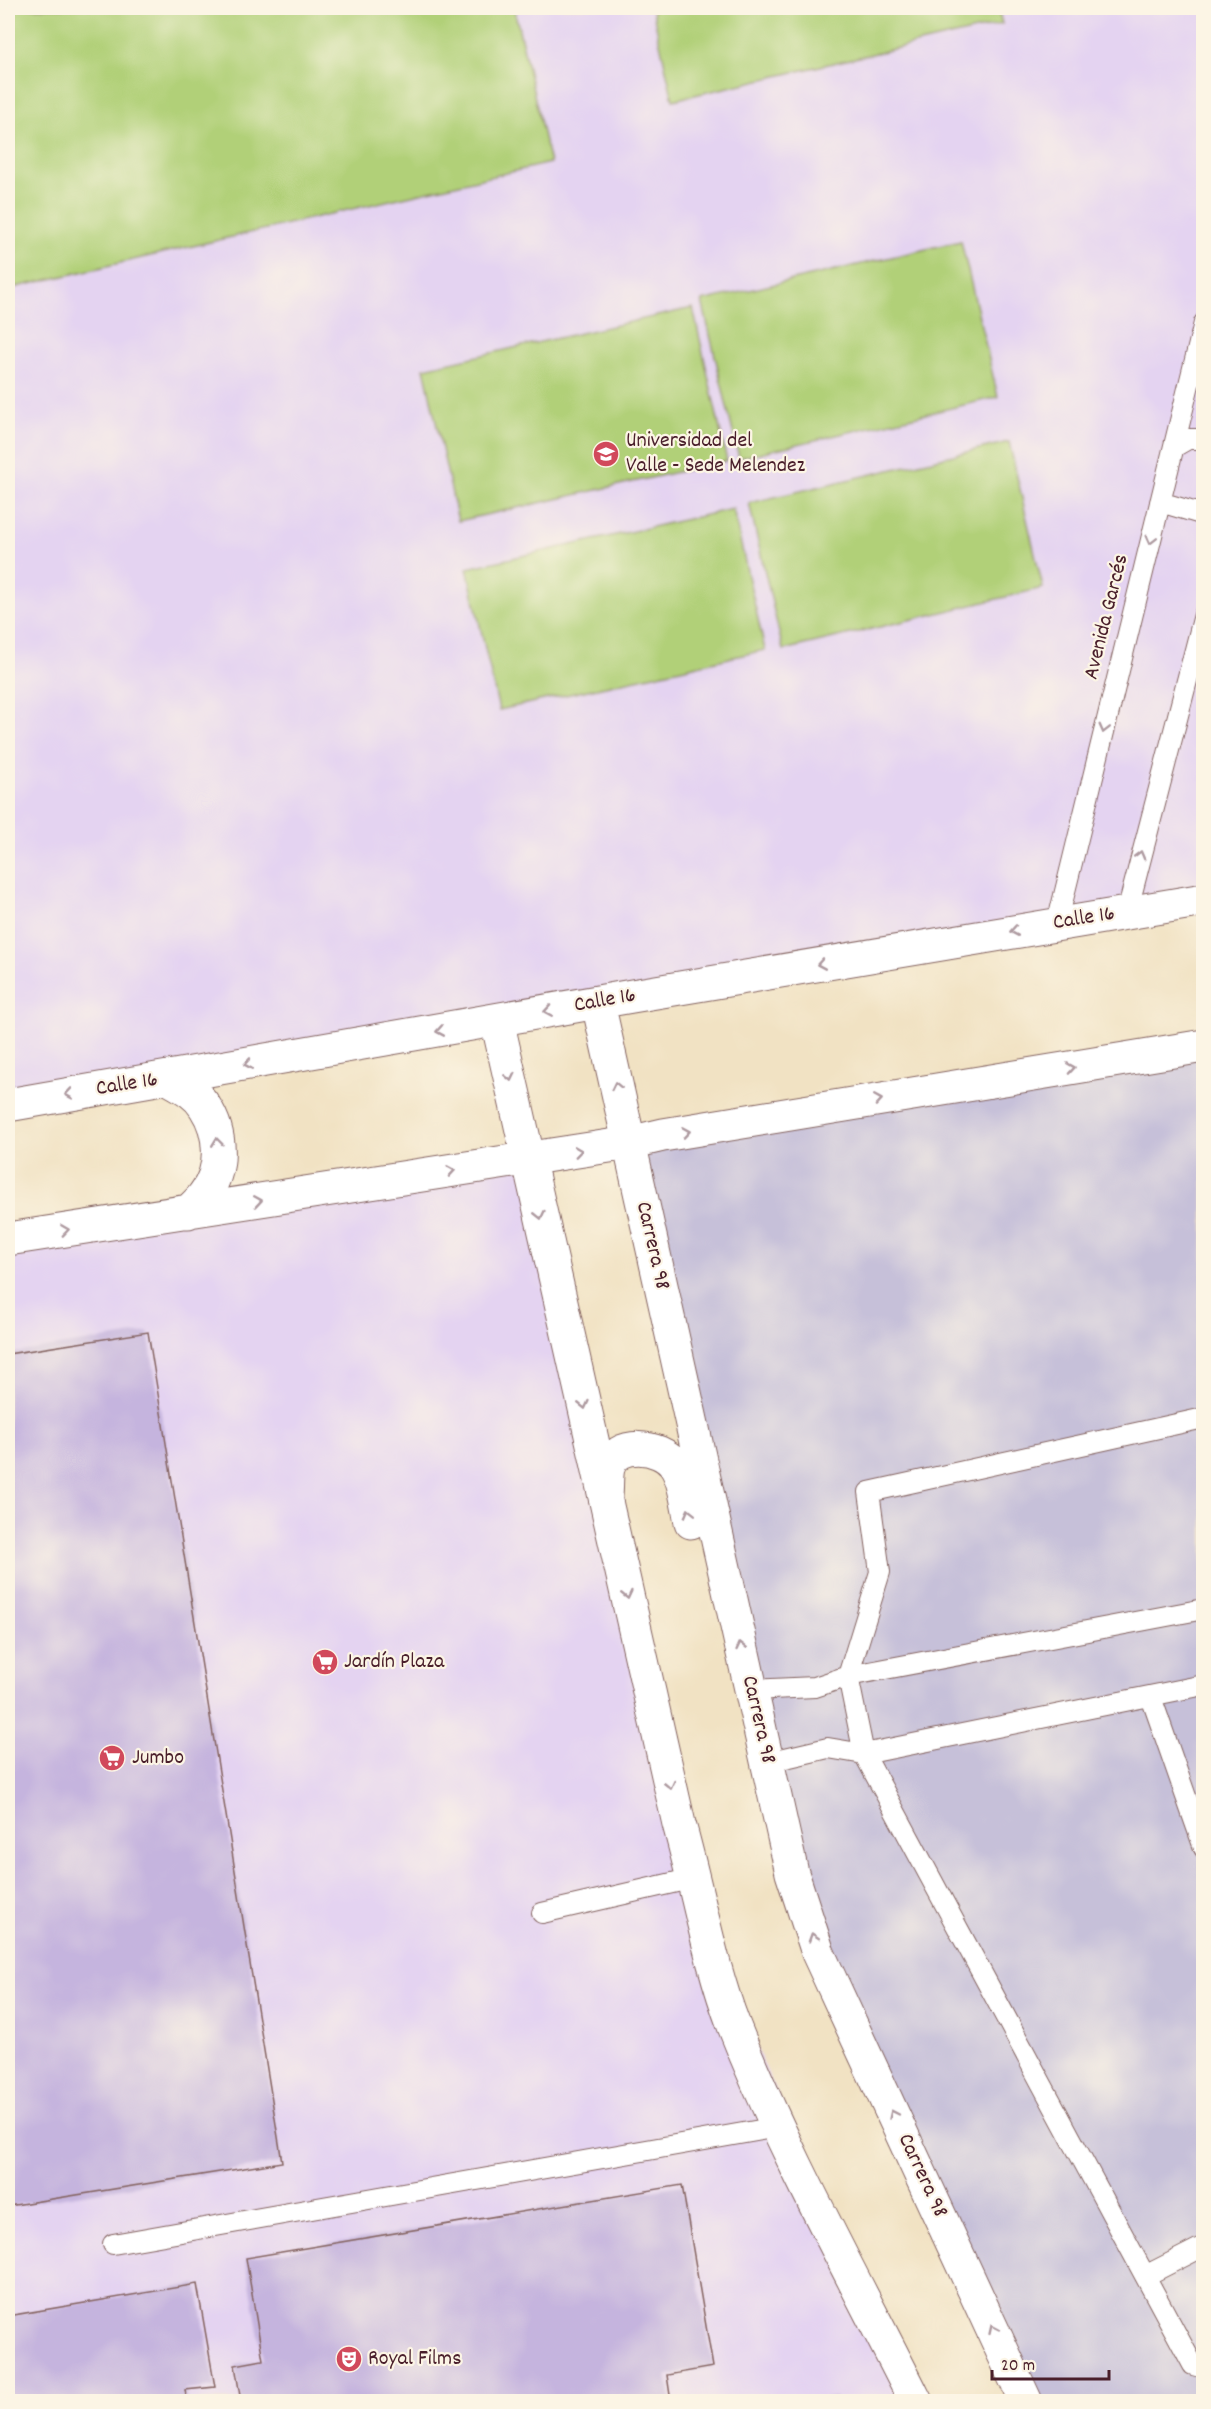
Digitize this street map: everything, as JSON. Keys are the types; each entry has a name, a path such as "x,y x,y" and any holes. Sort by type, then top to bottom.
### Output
{"street":[{"name":"Calle 16","path":"8,1105 1203,900"},
{"name":"Carrera 98","path":"598,1003 792,1873 818,1953 1026,2402"},
{"path":"497,1020 676,1813 710,1946 734,2024 778,2127 916,2402"},
{"path":"8,1239 628,1143 663,1135 1203,1046"},
{"path":"168,1078 188,1089 204,1105 214,1125 219,1148 216,1173 205,1194 188,1212"},
{"path":"606,1500 608,1467 616,1458 625,1452 643,1447 663,1453 675,1465 678,1473 702,1563 726,1578"}],"lane":[{"name":"Avenida Garcés","path":"1058,924 1203,323"},
{"path":"1174,447 1188,439 1203,439"},
{"path":"1160,502 1203,515"},
{"path":"1126,912 1203,615"},
{"path":"1203,1418 869,1492 880,1572 848,1676 864,1754 1193,2365 1203,2368"},
{"path":"751,1690 815,1687 848,1676 1203,1609"},
{"path":"768,1762 828,1748 864,1754 1203,1685"},
{"path":"1150,1697 1203,1848"},
{"path":"542,1912 694,1878"},
{"path":"113,2244 778,2127"},
{"path":"1145,2276 1203,2246"}],"shaded area":[{"name":"Universidad del Valle - Sede Melendez","path":"8,8 1203,8 1203,900 8,1105"},
{"path":"1203,1046 1203,2401 1026,2401 818,1953 629,1143"},
{"name":"Jardín Plaza","path":"527,1158 710,1946 916,2401 8,2401 8,1239"}],"green space":[{"path":"8,8 514,8 550,163 8,289"},
{"path":"652,8 998,8 1002,24 673,100"},
{"path":"961,241 998,397 739,458 702,301"},
{"path":"693,308 727,461 458,521 424,368"},
{"path":"1009,442 1043,588 783,650 749,503"},
{"path":"733,509 765,650 499,710 467,568"}],"building":[{"name":"Jumbo","path":"148,1332 282,2162 8,2206 8,1354"},
{"path":"682,2185 713,2367 667,2375 671,2402 241,2402 235,2365 263,2360 246,2258"},
{"path":"197,2284 215,2387 185,2390 187,2402 8,2402 8,2316"},
{"path":"836,2397 838,2402 817,2402 817,2400"}],"place":[{"name":"Universidad del Valle - Sede Melendez","path":"606,454"},
{"name":"Jardín Plaza","path":"325,1662"},
{"name":"Jumbo","path":"112,1758"},
{"name":"Royal Films","path":"349,2359"}]}
